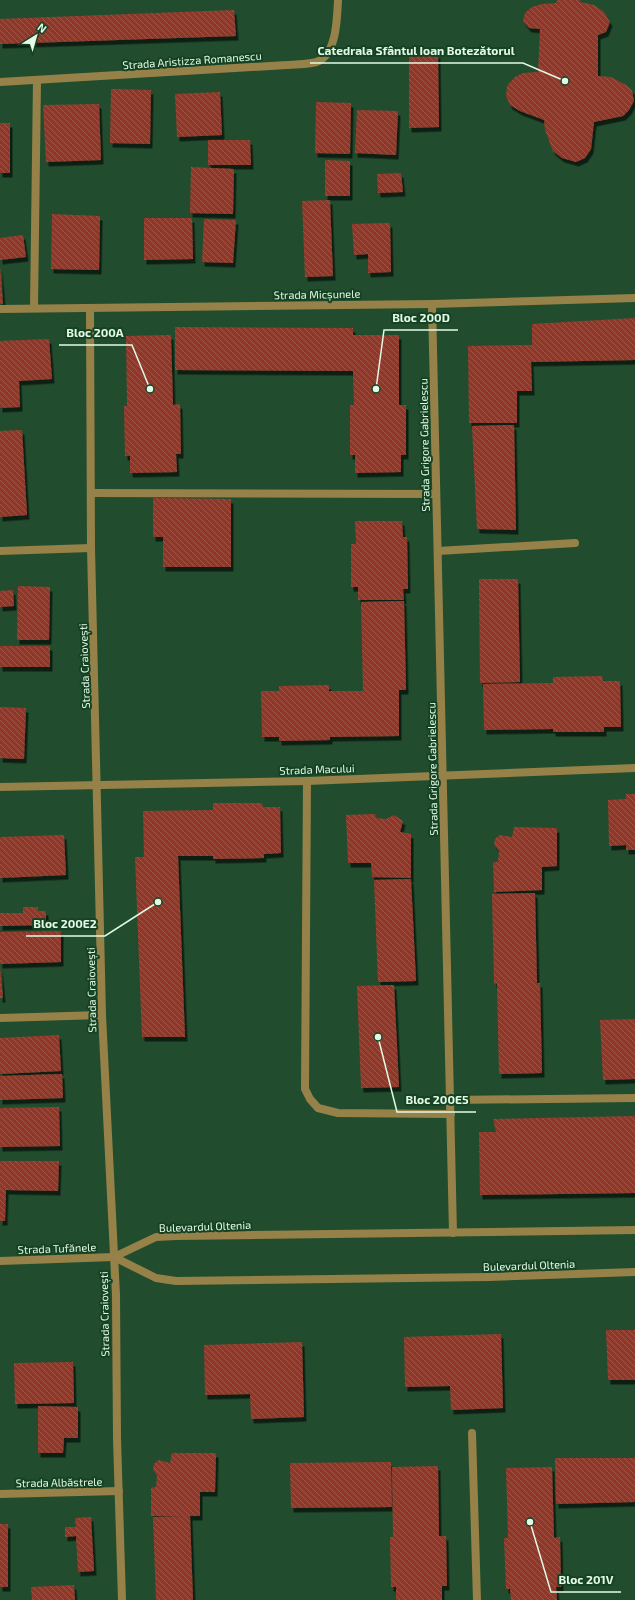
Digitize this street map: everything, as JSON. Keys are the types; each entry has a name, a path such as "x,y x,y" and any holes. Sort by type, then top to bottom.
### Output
{"street":[{"name":"Strada Aristizza Romanescu","path":"0,82 287,65 319,61 328,52 334,36 338,0"},
{"path":"34,308 37,81"},
{"name":"Strada Micșunele","path":"0,309 432,304 635,298"},
{"name":"Strada Grigore Gabrielescu","path":"432,304 444,776 453,1233"},
{"name":"Strada Craiovești","path":"90,308 91,548 98,784 102,1015 116,1295 122,1600"},
{"path":"91,493 436,494"},
{"path":"438,551 575,543"},
{"path":"0,551 91,548"},
{"name":"Strada Macului","path":"0,787 307,781 635,768"},
{"path":"307,781 305,1089 310,1099 318,1108 338,1113 451,1114"},
{"path":"0,1018 102,1015"},
{"path":"451,1100 635,1098"},
{"name":"Bulevardul Oltenia","path":"114,1257 156,1237 635,1230"},
{"name":"Bulevardul Oltenia","path":"114,1257 156,1278 176,1281 489,1277 635,1272"},
{"name":"Strada Tufănele","path":"0,1261 114,1257"},
{"path":"472,1433 477,1600"},
{"name":"Strada Albăstrele","path":"0,1494 119,1491"}],"building":[{"path":"557,0 580,0 580,2 594,5 604,12 610,22 606,32 598,35 598,76 611,77 626,85 632,90 634,101 629,110 623,116 594,122 591,149 585,158 576,162 562,158 553,151 545,130 544,120 520,111 510,105 506,96 507,86 515,77 523,73 538,72 540,29 529,28 523,21 525,13 532,7 542,4 556,3"},
{"path":"234,10 236,36 0,44 0,19"},
{"path":"409,54 438,54 439,127 409,128"},
{"path":"111,89 151,90 150,144 110,143"},
{"path":"220,92 222,135 177,137 175,94"},
{"path":"316,102 351,103 350,154 315,153"},
{"path":"99,104 101,160 46,162 43,105"},
{"path":"357,110 398,111 396,155 355,153"},
{"path":"0,123 10,123 10,173 0,173"},
{"path":"208,140 250,140 251,165 208,165"},
{"path":"325,160 350,161 350,196 325,196"},
{"path":"191,167 234,169 233,214 190,213"},
{"path":"401,173 403,192 378,193 377,174"},
{"path":"330,200 333,276 305,277 302,201"},
{"path":"52,214 100,216 99,270 51,269"},
{"path":"144,218 192,218 193,259 144,260"},
{"path":"204,219 236,220 233,263 202,262"},
{"path":"390,223 391,272 368,273 368,254 354,255 352,224"},
{"path":"23,235 26,257 0,260 0,238"},
{"path":"0,266 3,304 0,304"},
{"path":"635,318 635,360 531,362 532,391 517,391 517,423 469,423 468,346 532,345 532,324"},
{"path":"175,327 353,328 353,335 399,335 399,405 406,405 406,455 401,455 401,472 355,473 355,455 350,455 350,405 354,405 353,371 175,370"},
{"path":"171,335 173,405 180,404 181,454 176,454 177,472 130,473 130,456 125,456 124,406 127,406 126,336"},
{"path":"49,339 52,379 19,381 20,407 0,408 0,341"},
{"path":"514,425 516,530 477,529 472,426"},
{"path":"22,430 27,515 0,517 0,431"},
{"path":"153,498 231,499 231,567 163,567 163,537 153,537"},
{"path":"355,521 402,521 403,537 407,537 408,589 403,589 404,600 358,600 358,587 351,587 351,544 356,544"},
{"path":"479,579 518,579 520,682 480,683"},
{"path":"18,586 50,587 49,640 17,640"},
{"path":"13,590 14,606 0,607 0,591"},
{"path":"404,601 406,690 399,690 399,736 330,737 330,740 279,741 279,737 262,737 261,691 279,691 279,686 329,685 329,691 363,691 361,602"},
{"path":"0,646 50,646 50,667 0,667"},
{"path":"602,676 603,681 620,681 621,727 604,727 604,732 553,732 553,729 484,730 483,684 553,683 553,677"},
{"path":"0,707 26,708 24,759 0,758"},
{"path":"626,794 635,794 635,850 626,850 626,845 609,846 608,800 626,799"},
{"path":"213,803 262,803 263,807 280,807 281,853 264,854 264,858 213,859 213,856 178,856 185,1037 142,1037 135,857 144,857 143,811 213,810"},
{"path":"375,814 376,818 386,819 394,815 403,821 400,832 411,834 411,878 372,877 371,863 348,863 346,815"},
{"path":"514,827 557,828 557,866 542,867 542,890 494,892 493,862 498,862 499,851 494,844 495,839 500,835 512,837"},
{"path":"64,835 66,875 0,878 0,837"},
{"path":"411,879 416,981 378,982 374,880"},
{"path":"535,893 537,983 506,984 540,983 542,1073 499,1074 497,983 494,984 492,894"},
{"path":"23,907 38,907 38,911 46,911 46,925 0,926 0,913 23,913"},
{"path":"61,931 61,962 0,964 0,932"},
{"path":"0,966 3,998 0,998"},
{"path":"394,985 399,1087 361,1088 357,986"},
{"path":"635,1019 635,1079 603,1080 600,1020"},
{"path":"59,1035 61,1071 0,1074 0,1038"},
{"path":"62,1074 63,1098 0,1100 0,1076"},
{"path":"59,1107 60,1146 0,1147 0,1108"},
{"path":"635,1116 635,1193 480,1195 479,1132 496,1132 493,1119"},
{"path":"0,1161 59,1161 58,1191 6,1190 5,1221 0,1221"},
{"path":"606,1330 635,1330 635,1380 608,1380"},
{"path":"501,1334 503,1408 451,1410 450,1386 405,1387 404,1337"},
{"path":"302,1342 304,1417 251,1419 250,1394 205,1395 204,1345"},
{"path":"73,1362 74,1403 15,1404 14,1363"},
{"path":"38,1406 78,1407 78,1438 64,1438 63,1453 38,1453"},
{"path":"172,1453 216,1453 215,1492 200,1492 200,1516 190,1516 193,1600 156,1600 153,1517 183,1516 151,1516 151,1488 156,1487 157,1476 153,1469 154,1464 159,1460 170,1463"},
{"path":"555,1458 635,1458 635,1502 556,1504"},
{"path":"391,1462 392,1507 291,1508 290,1463"},
{"path":"438,1466 439,1536 446,1536 447,1586 442,1586 442,1600 396,1600 396,1587 391,1587 390,1537 393,1537 392,1467"},
{"path":"552,1467 554,1538 560,1537 561,1587 556,1587 557,1600 511,1600 510,1589 506,1589 504,1538 508,1538 506,1468"},
{"path":"91,1517 94,1571 78,1572 76,1536 65,1537 65,1527 76,1527 75,1518"},
{"path":"0,1524 8,1524 8,1587 0,1587"},
{"path":"74,1585 75,1600 32,1600 31,1587"}],"place":[{"name":"Catedrala Sfântul Ioan Botezătorul","path":"565,81"},
{"name":"Bloc 200A","path":"150,389"},
{"name":"Bloc 200D","path":"376,389"},
{"name":"Bloc 200E2","path":"158,902"},
{"name":"Bloc 200E5","path":"378,1037"},
{"name":"Bloc 201V","path":"530,1522"}]}
